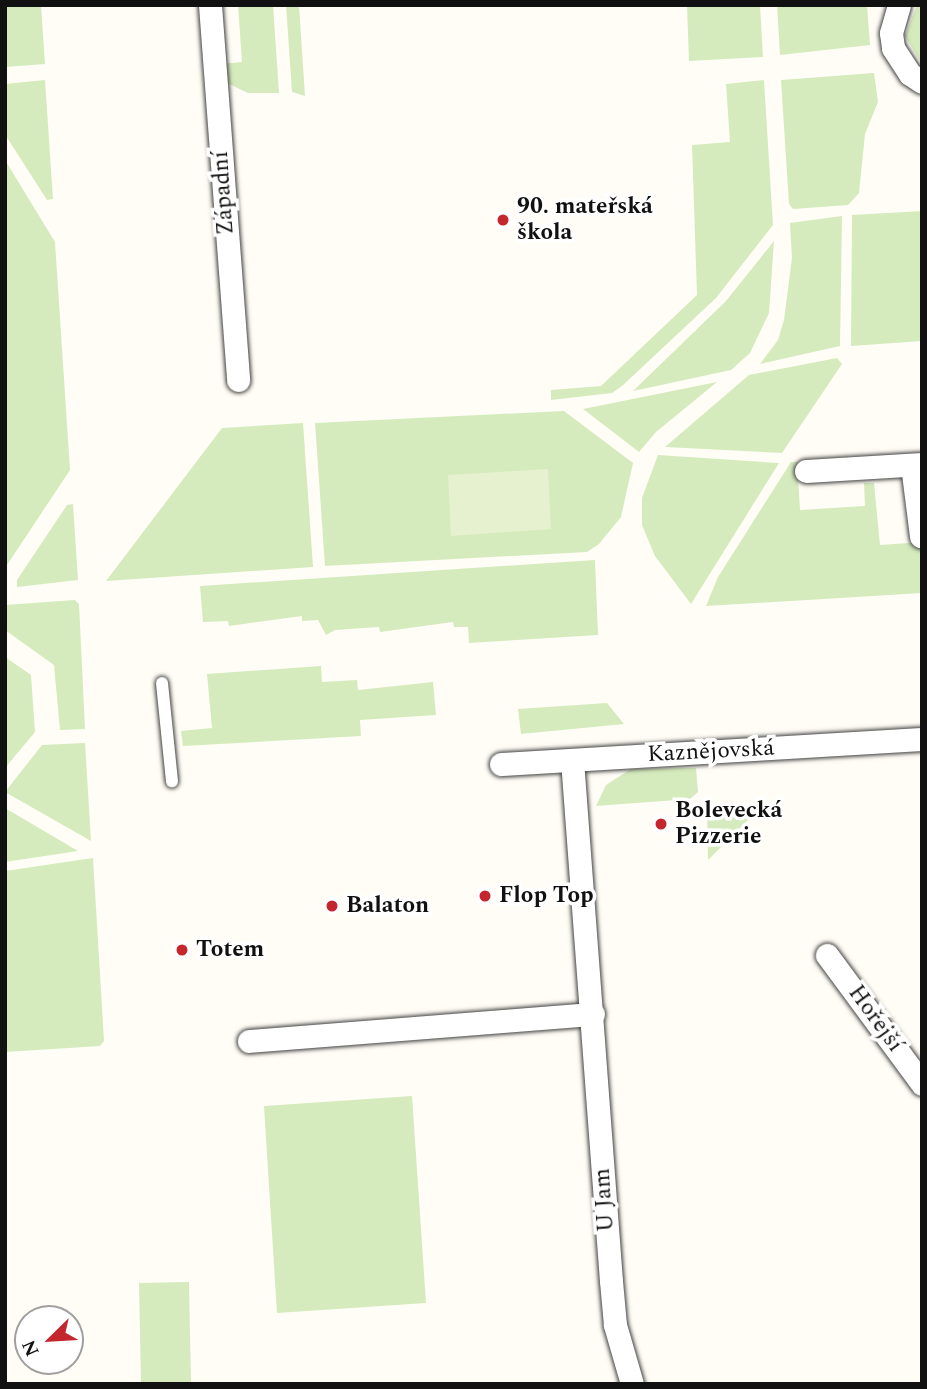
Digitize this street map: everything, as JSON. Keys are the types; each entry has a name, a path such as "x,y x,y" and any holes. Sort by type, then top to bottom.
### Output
{"street":[{"name":"Západní","path":"210,5 238,380"},
{"path":"899,5 891,33 893,48 910,74 922,82"},
{"path":"806,471 917,464 921,536"},
{"name":"Kaznějovská","path":"501,764 922,739"},
{"name":"U Jam","path":"572,760 615,1325 632,1384"},
{"name":"Hořejší","path":"827,955 922,1084"},
{"path":"249,1041 593,1014"}],"lane":[{"path":"162,683 172,781"}],"green space":[{"path":"5,5 41,5 45,64 5,67"},
{"path":"238,5 273,5 279,93 248,93 227,83 221,64 242,62"},
{"path":"286,5 299,5 305,96 292,92"},
{"path":"687,5 760,5 763,57 689,61"},
{"path":"777,5 867,5 870,45 780,55"},
{"path":"917,5 922,5 922,64 905,36"},
{"path":"874,73 878,102 865,134 859,193 848,205 793,209 789,204 781,80"},
{"path":"45,80 53,199 47,200 6,136 5,119 5,84"},
{"path":"764,80 773,225 716,298 622,386 612,393 551,400 551,390 601,386 697,295 692,145 730,142 726,84"},
{"path":"5,160 55,242 70,470 5,568"},
{"path":"922,211 922,341 851,346 852,215"},
{"path":"842,216 840,346 760,364 778,340 784,320 792,258 790,223"},
{"path":"774,241 769,313 750,353 731,370 633,391 726,301"},
{"path":"837,358 842,364 782,453 665,447 749,375"},
{"path":"717,382 656,432 639,452 583,409"},
{"path":"564,411 633,463 621,517 599,544 587,552 325,566 315,423"},
{"path":"303,423 313,567 106,581 222,428"},
{"path":"658,455 779,463 691,604 655,556 642,525 642,498"},
{"path":"791,462 797,462 800,510 865,506 864,483 874,483 880,545 922,542 922,593 706,606 718,577"},
{"path":"548,469 551,529 451,536 448,475"},
{"path":"73,504 78,580 17,587 17,580 67,505"},
{"path":"595,560 598,635 469,643 468,627 454,627 453,622 380,632 379,627 335,630 326,635 318,620 302,621 302,616 229,626 228,621 203,622 200,586"},
{"path":"75,600 79,604 85,729 60,730 54,665 5,630 5,605"},
{"path":"5,657 31,675 35,732 5,768"},
{"path":"321,666 322,682 357,680 358,690 433,682 436,715 360,720 361,736 183,746 181,731 212,728 207,674"},
{"path":"607,703 624,724 521,734 518,709"},
{"path":"85,743 91,841 5,792 42,745"},
{"path":"696,768 698,792 690,799 596,806 606,785 631,769"},
{"path":"762,806 708,860 707,810"},
{"path":"5,808 78,851 5,862"},
{"path":"93,858 104,1041 100,1046 5,1052 5,871"},
{"path":"412,1096 426,1303 277,1313 264,1106"},
{"path":"189,1282 191,1384 141,1384 139,1283"}],"place":[{"name":"90. mateřská škola","path":"503,220"},
{"name":"Bolevecká Pizzerie","path":"661,824"},
{"name":"Flop Top","path":"485,896"},
{"name":"Balaton","path":"332,906"},
{"name":"Totem","path":"182,950"}]}
